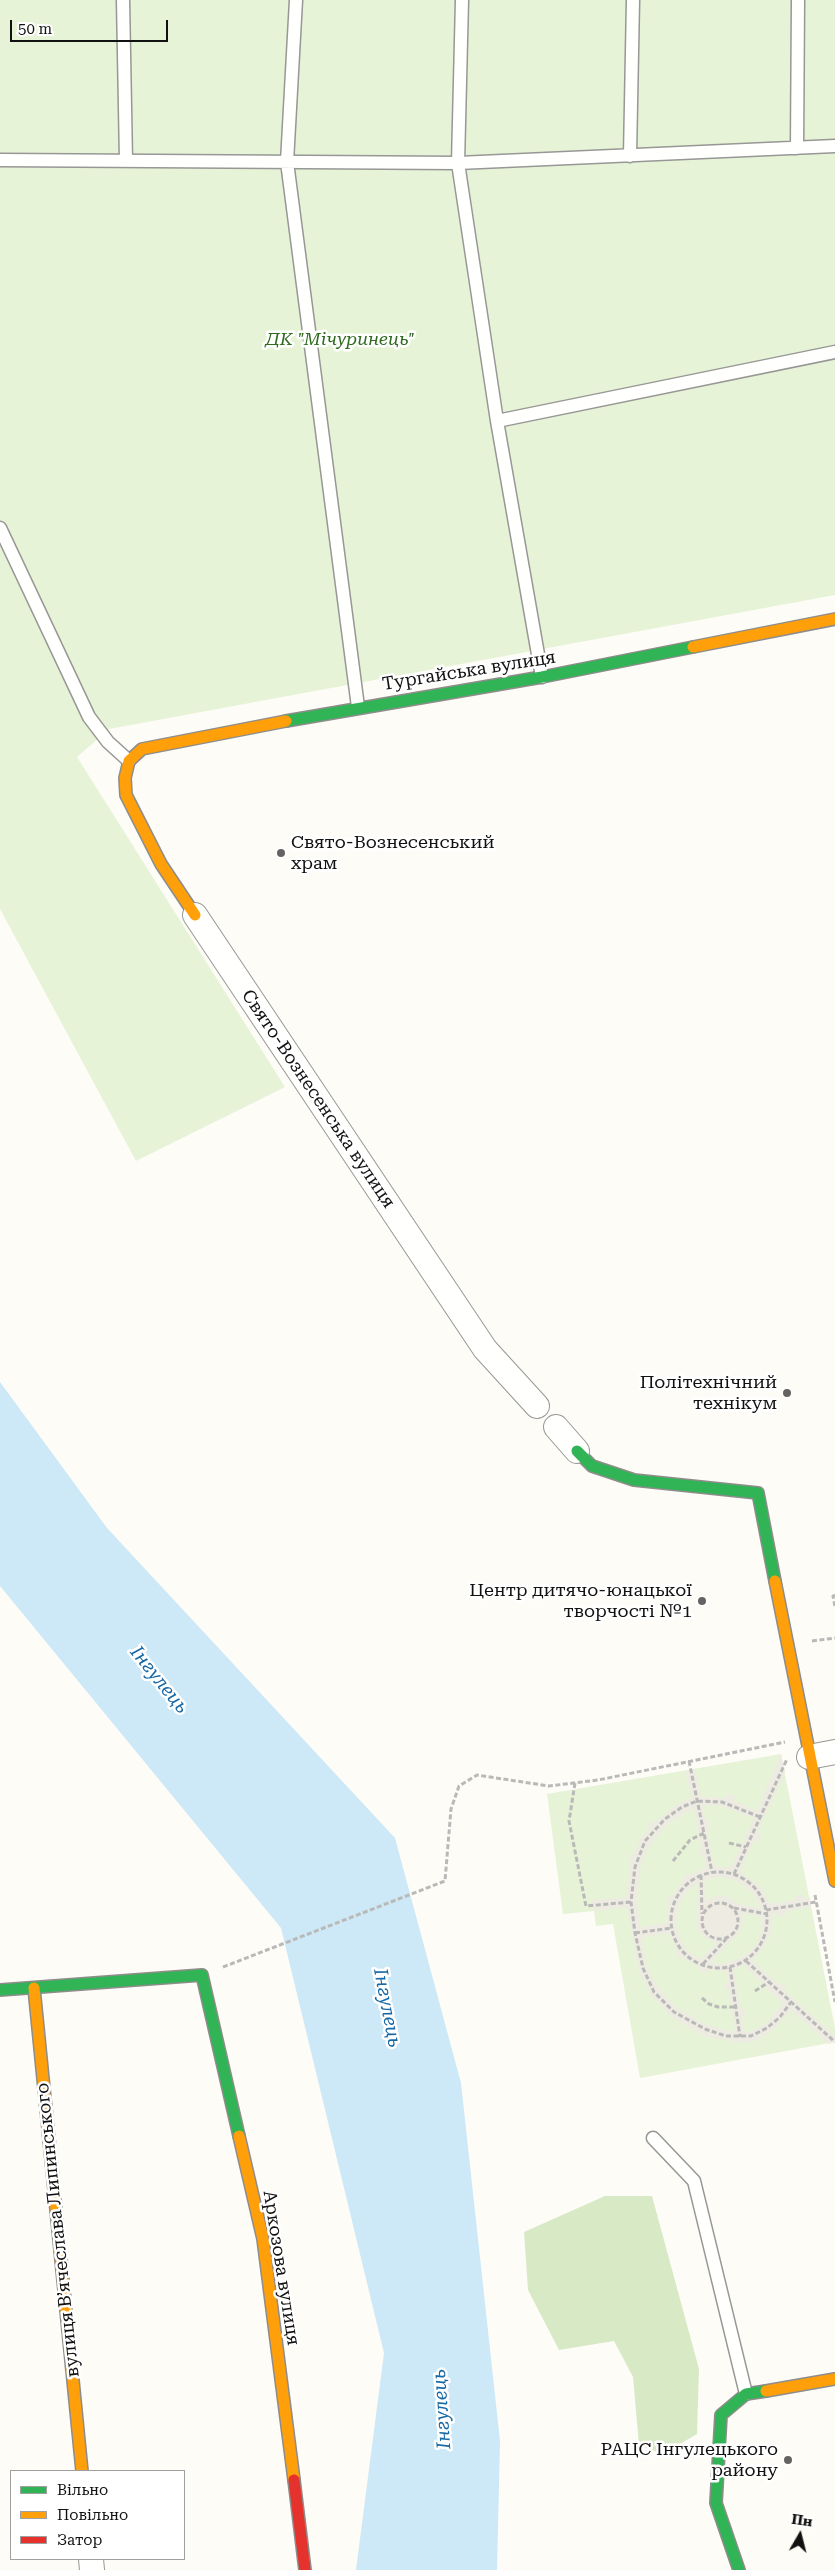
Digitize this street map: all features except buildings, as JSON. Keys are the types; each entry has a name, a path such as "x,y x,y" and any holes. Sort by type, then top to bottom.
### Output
{"street":[{"name":"Тургайська вулиця","path":"129,761 142,750 358,707 542,677 835,619"},
{"name":"Свято-Вознесенська вулиця","path":"129,761 125,778 126,795 161,864 486,1349 537,1406"},
{"path":"556,1428 592,1466 634,1480 758,1493 801,1751 835,1880"},
{"path":"801,1751 835,1752"},
{"path":"0,1990 202,1975"},
{"name":"Аркозова вулиця","path":"202,1975 263,2240 305,2570"},
{"name":"вулиця В’ячеслава Липинського","path":"34,1988 82,2470"},
{"path":"739,2570 716,2503 721,2415 746,2394 835,2379"}],"lane":[{"path":"123,0 126,161"},
{"path":"296,0 287,162 358,707"},
{"path":"462,0 458,163 497,421 542,677"},
{"path":"630,156 633,0"},
{"path":"797,148 798,0"},
{"path":"0,160 458,163 835,146"},
{"path":"497,421 835,352"},
{"path":"0,528 89,716 108,742 129,761"},
{"path":"653,2138 694,2181 746,2394"}],"path":[{"path":"835,1595 833,1596 835,1607"},
{"path":"202,1975 445,1881 451,1809 460,1786 477,1775 549,1786 576,1783 689,1761 801,1751"},
{"path":"734,1874 783,1763 801,1751"},
{"path":"689,1761 712,1872"},
{"path":"576,1783 569,1821 586,1906 631,1902"},
{"path":"760,1816 722,1802 697,1801 682,1807 665,1819 645,1841 635,1867 631,1902 635,1934 643,1968 654,1992 674,2012 704,2029 740,2037 751,2036 768,2028 780,2017 791,2002"},
{"path":"673,1861 690,1840 704,1833"},
{"path":"729,1842 746,1847"},
{"path":"712,1872 734,1874 746,1880 757,1890 766,1912 766,1932 761,1946 746,1961 730,1966 702,1964 685,1953 678,1944 672,1928 673,1907 677,1897 693,1879 712,1872"},
{"path":"701,1875 701,1923 704,1931 710,1937 718,1940 727,1938"},
{"path":"702,1914 710,1905 722,1903 733,1908 766,1912 816,1902"},
{"path":"702,1964 734,1933 738,1925 738,1916 733,1908"},
{"path":"635,1934 672,1928"},
{"path":"746,1961 835,2042"},
{"path":"730,1966 740,2037"},
{"path":"755,1991 769,1982"},
{"path":"702,1998 709,2004 718,2007 735,2006"}],"green space":[{"name":"ДК \"Мічуринець\"","path":"0,0 835,0 835,595 109,729 77,757 285,1087 136,1161 0,909"},
{"path":"781,1754 835,2028 835,2042 640,2078 613,1924 596,1926 594,1911 563,1914 547,1794"},
{"path":"605,2196 652,2196 699,2369 697,2434 663,2454 639,2445 633,2377 614,2341 559,2350 528,2290 524,2232"}],"shaded area":[{"path":"781,1754 785,1772 757,1833 761,1835 758,1842 754,1840 740,1872 760,1886 770,1904 796,1900 795,1896 803,1895 804,1899 810,1898 811,1907 786,1911 786,1915 778,1917 778,1913 772,1914 770,1935 762,1950 752,1960 779,1985 781,1983 787,1988 785,1991 835,2036 835,2042 829,2044 791,2010 771,2032 754,2041 742,2043 703,2036 672,2017 652,1996 639,1972 627,1907 594,1911 592,1900 626,1897 631,1861 628,1859 631,1854 634,1855 641,1838 650,1828 647,1825 652,1821 654,1823 678,1804 692,1798 685,1771 695,1770 701,1797 726,1798 727,1794 735,1796 734,1801 757,1811","holes":["702,1805 721,1806 754,1818 731,1868 714,1866 707,1830 710,1829 709,1822 706,1822","693,1808 702,1848 699,1849 700,1856 703,1856 706,1868 690,1875 687,1873 672,1897 669,1896 666,1902 669,1904 667,1923 640,1927 637,1898 640,1868 650,1845 669,1823","719,1877 732,1879 745,1886 755,1896 760,1908 738,1904 728,1897 716,1896 705,1901 705,1880","697,1883 697,1927 705,1938 717,1943 700,1959 687,1950 679,1937 676,1922 678,1906 686,1893","743,1913 762,1917 762,1930 757,1943 748,1953 736,1960 723,1964 710,1963 739,1933 743,1923","668,1933 677,1950 675,1953 680,1959 683,1957 700,1968 699,1971 707,1973 708,1970 726,1971 728,1982 724,1983 725,1990 729,1990 735,2032 706,2025 676,2007 658,1988 647,1967 641,1938","744,1965 783,2004 765,2024 749,2032 744,2031 741,2017 745,2016 744,2008 740,2009 734,1970"]}],"water":[{"name":"Інгулець","path":"0,1382 107,1528 395,1838 461,2083 500,2441 497,2570 356,2570 384,2353 281,1928 0,1586"}],"traffic: fast":[{"path":"286,721 542,677 693,647"},
{"path":"577,1451 592,1466 634,1480 758,1493 775,1581"},
{"path":"0,1990 202,1975 239,2136"},
{"path":"739,2570 716,2503 721,2415 746,2394 766,2391"}],"traffic: slow":[{"path":"693,647 835,619"},
{"path":"195,915 161,864 126,795 125,778 129,761 142,749 286,721"},
{"path":"775,1581 835,1881"},
{"path":"34,1988 82,2470"},
{"path":"239,2136 263,2239 294,2480"},
{"path":"766,2391 835,2379"}],"traffic: jam":[{"path":"294,2480 305,2570"}],"place":[{"name":"Свято-Вознесенський храм","path":"281,853"},
{"name":"Політехнічний технікум","path":"787,1393"},
{"name":"Центр дитячо-юнацької творчості №1","path":"702,1601"},
{"name":"РАЦС Інгулецького району","path":"788,2460"}]}
